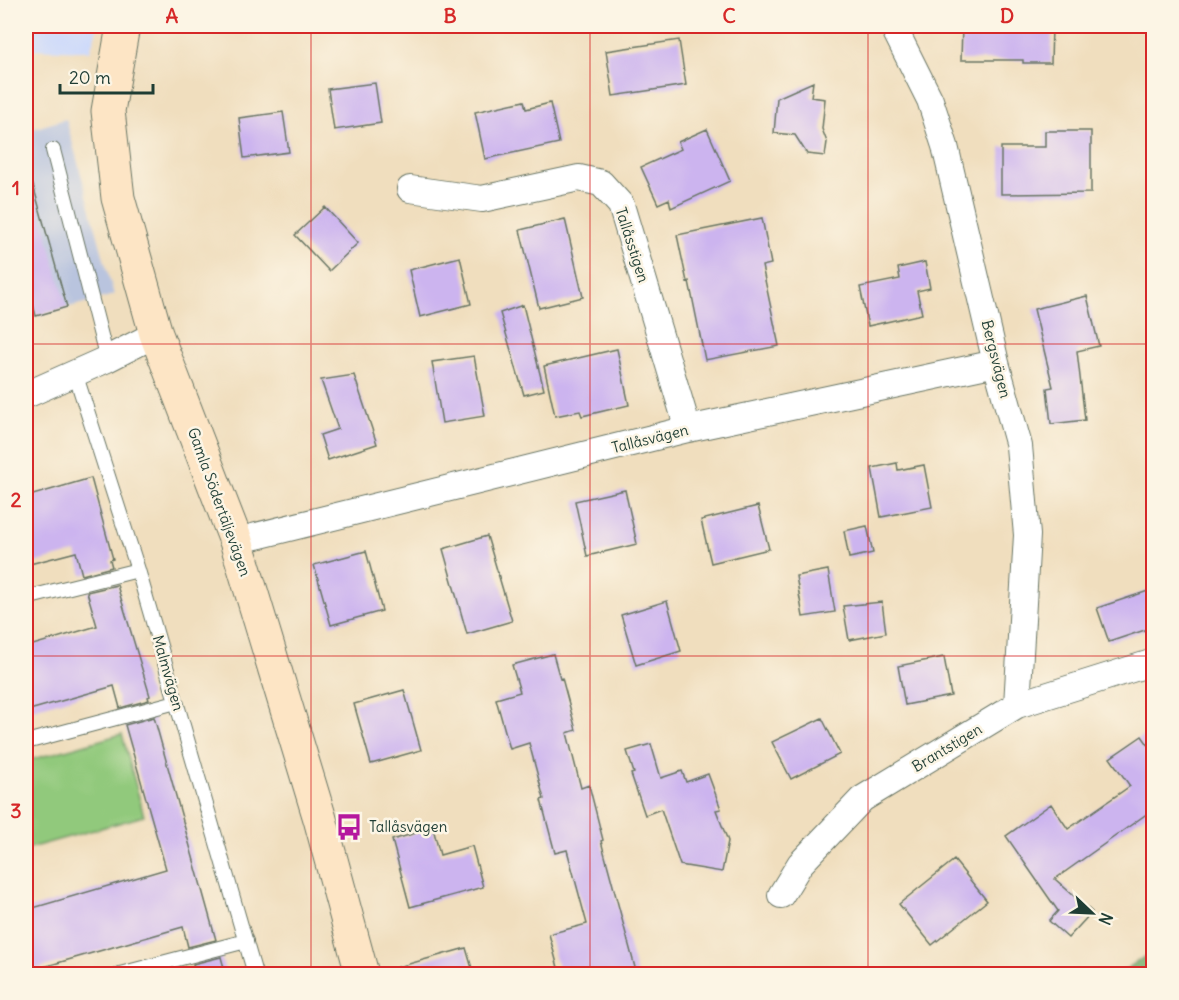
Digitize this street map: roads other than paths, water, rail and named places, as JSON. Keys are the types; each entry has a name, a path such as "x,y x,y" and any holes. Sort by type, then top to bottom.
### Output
{"street":[{"name":"Gamla Södertäljevägen","path":"123,26 108,111 118,198 156,334 236,541 320,819 362,975"},
{"name":"Bergsvägen","path":"893,26 930,100 945,146 996,363 1019,446 1027,535 1017,705"},
{"name":"Tallåsstigen","path":"410,189 483,199 579,178 601,183 621,205 688,429"},
{"path":"26,395 107,359 156,334"},
{"name":"Tallåsvägen","path":"236,541 688,429 996,363"},
{"name":"Brantstigen","path":"781,895 800,864 862,799 1017,705 1154,662"}],"lane":[{"path":"53,150 107,359"},
{"name":"Malmvägen","path":"75,373 138,570 255,975"},
{"path":"26,598 138,570"},
{"path":"26,742 176,702"},
{"path":"120,975 246,941"}],"place":[{"name":"Tallåsvägen","path":"349,827"}]}
